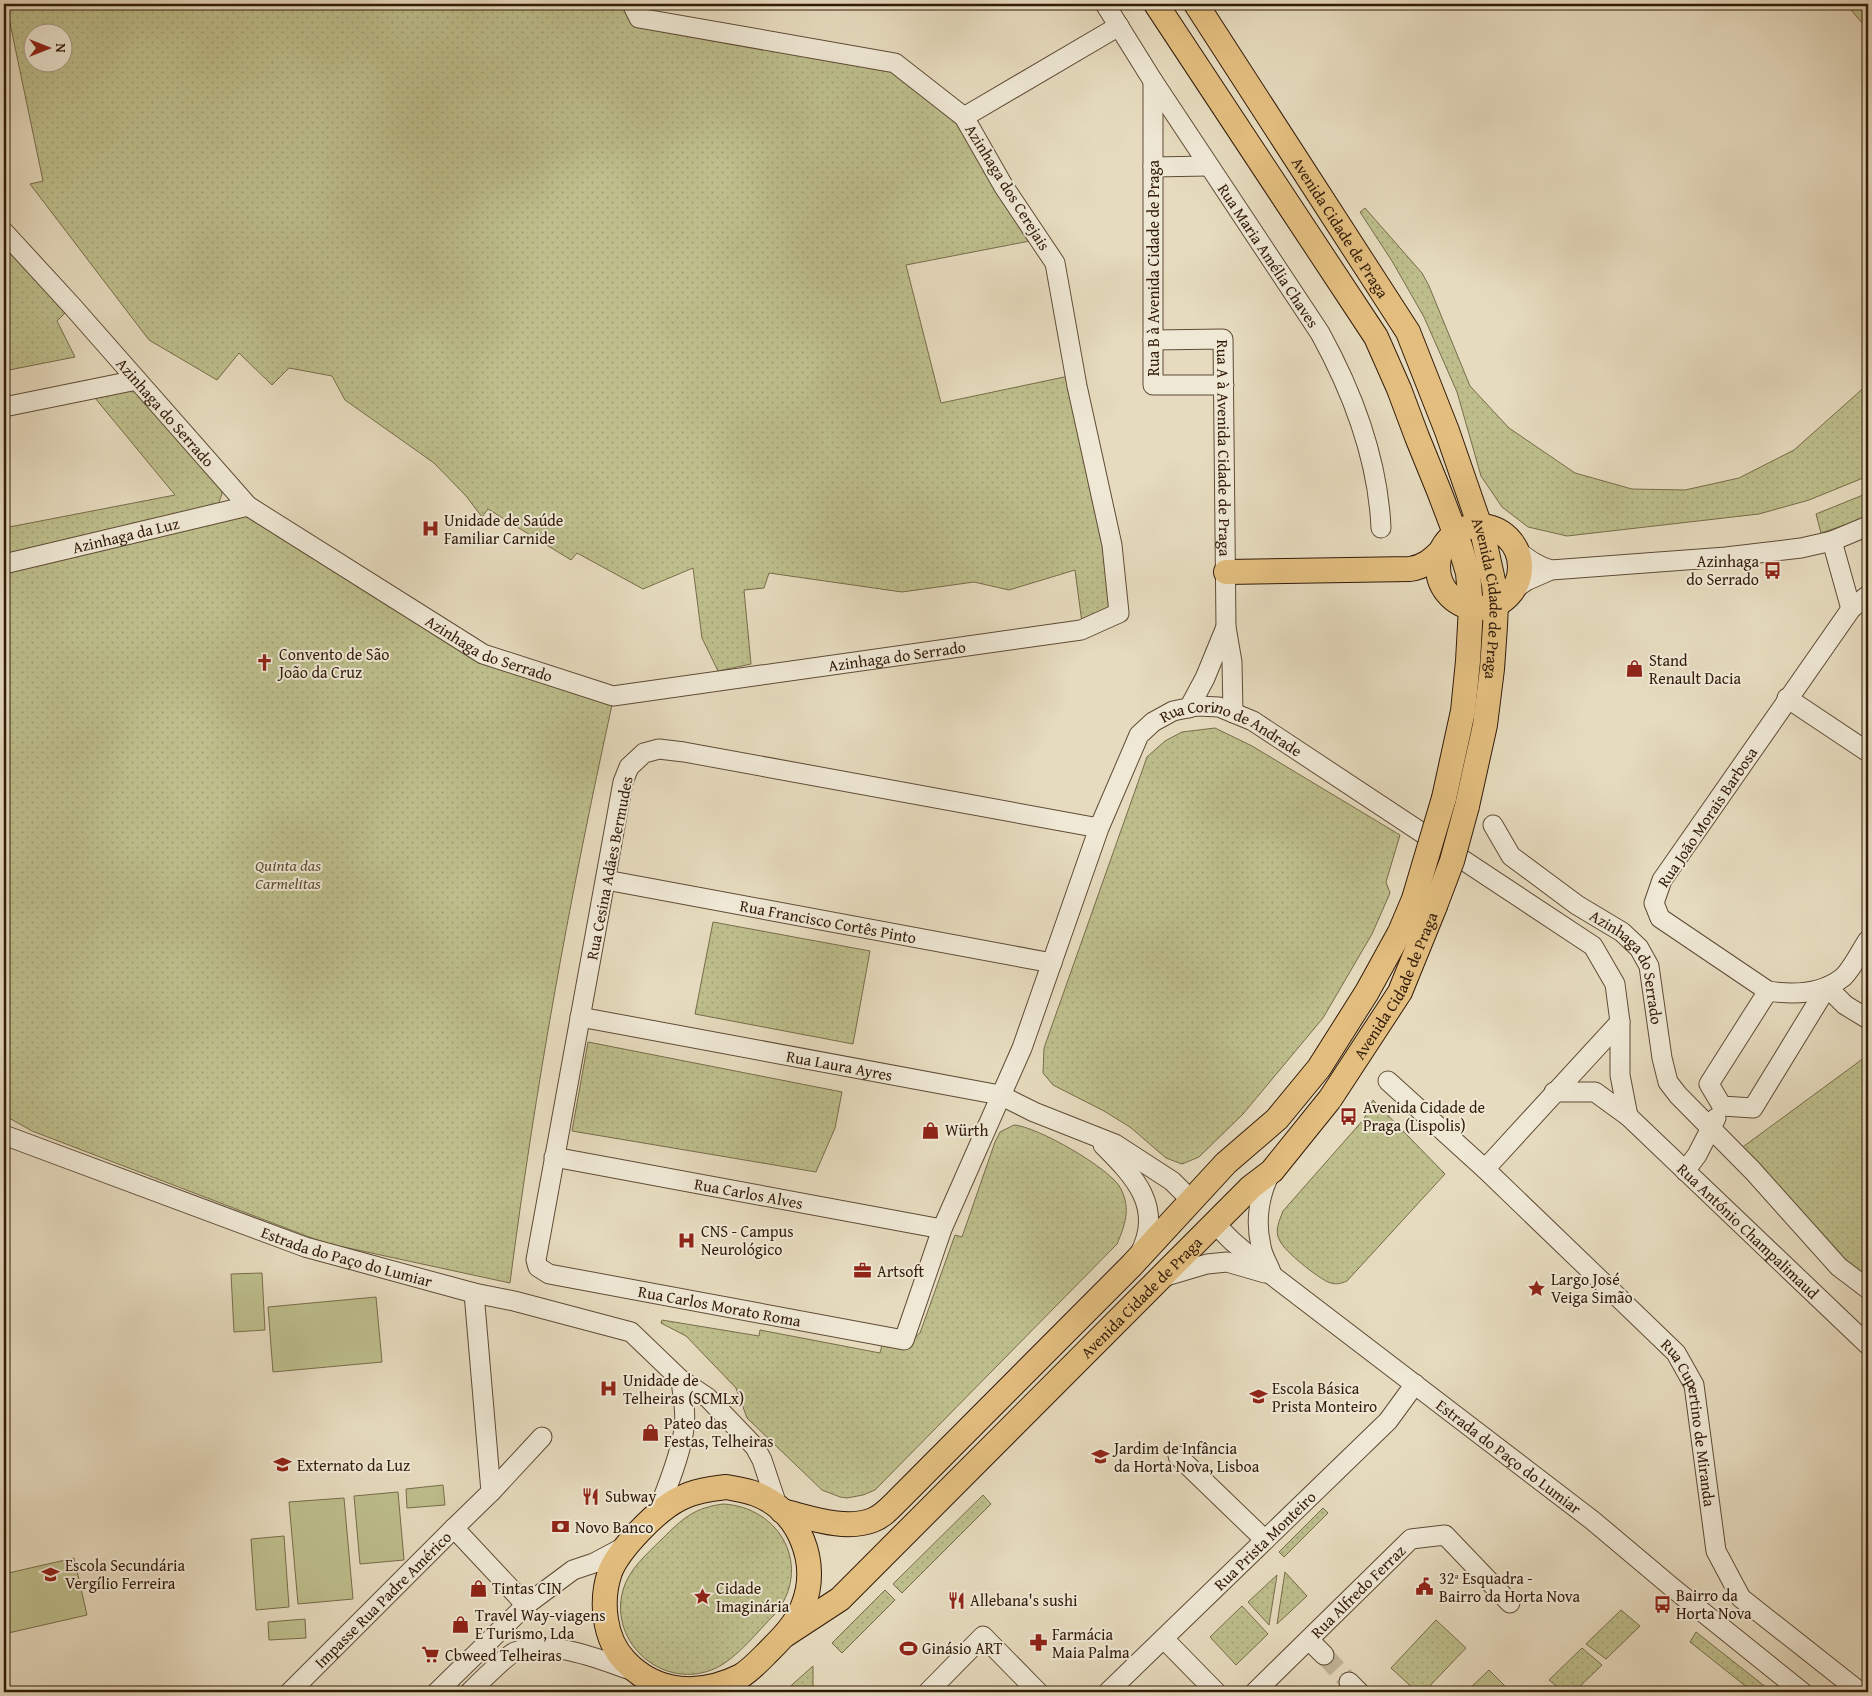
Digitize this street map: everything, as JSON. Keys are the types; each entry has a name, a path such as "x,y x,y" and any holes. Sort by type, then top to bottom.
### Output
{"main road":[{"name":"Avenida Cidade de Praga","path":"785,1634 840,1599 1163,1276 1223,1222 1251,1187 1272,1171 1330,1099 1400,992 1424,903 1463,711 1471,607 1468,573 1449,542 1399,389 1376,337 1156,4"},
{"name":"Avenida Cidade de Praga","path":"780,1510 832,1523 853,1525 874,1520 883,1514 1132,1265 1226,1163 1278,1119 1319,1068 1367,992 1400,932 1424,903 1452,861 1485,725 1492,670 1505,597 1491,565 1480,527 1446,431 1408,332 1196,4"},
{"path":"1226,572 1418,568 1429,562 1449,542 1465,529 1480,527 1494,529 1511,541 1520,559 1518,580 1505,597 1486,608 1471,607 1454,599 1441,582 1439,571 1449,542"},
{"path":"1410,569 1430,575 1441,582"},
{"path":"1192,1201 1223,1222 1238,1176 1278,1119"},
{"path":"726,1487 744,1490 768,1500 780,1510 799,1532 805,1545 810,1568 803,1607 785,1634 741,1676 710,1689 680,1692 642,1680 620,1656 610,1636 605,1606 610,1572 627,1546 656,1516 679,1499 710,1489 726,1487"},
{"path":"732,1692 754,1665"}],"street":[{"name":"Azinhaga dos Cerejais","path":"632,4 639,18 895,64 964,117 1004,187 1056,263 1077,386 1112,545 1119,613"},
{"name":"Rua Maria Amélia Chaves","path":"1105,4 1208,166 1320,333 1336,363 1371,457 1379,496 1381,528"},
{"path":"964,117 1119,26"},
{"name":"Rua B à Avenida Cidade de Praga","path":"1153,81 1153,384 1224,384"},
{"path":"1153,166 1208,166"},
{"name":"Azinhaga do Serrado","path":"4,232 72,306 248,506 483,654 613,696 1081,630 1119,613"},
{"name":"Rua A à Avenida Cidade de Praga","path":"1153,340 1223,339 1226,627"},
{"path":"4,407 137,380"},
{"name":"Azinhaga da Luz","path":"4,564 248,506"},
{"path":"1505,597 1526,581 1551,570 1754,554 1801,548 1866,533"},
{"path":"1832,541 1850,609"},
{"path":"1516,550 1530,562 1551,570"},
{"name":"Rua João Morais Barbosa","path":"1868,595 1850,609 1787,698 1662,880 1654,903 1660,918 1768,991 1785,994 1818,992 1843,978 1868,940"},
{"path":"1189,708 1205,678 1226,627"},
{"path":"1226,627 1232,662 1233,713"},
{"path":"1787,698 1868,752"},
{"name":"Rua Corino de Andrade","path":"904,1340 942,1229 1022,1048 1099,828 1139,735 1153,722 1173,711 1197,706 1219,707 1253,721 1593,946 1615,984 1620,1022 1620,1075 1628,1116"},
{"name":"Rua Cesina Adães Bermudes","path":"538,1267 536,1260 554,1157 623,782 629,767 644,753 659,749 775,768 1099,828"},
{"name":"Azinhaga do Serrado","path":"1493,825 1511,856 1577,905 1622,932 1639,948 1648,966 1662,1058 1668,1082 1710,1130 1753,1171 1839,1268 1868,1289"},
{"name":"Rua Francisco Cortês Pinto","path":"606,880 1052,963"},
{"path":"1722,1106 1753,1108 1827,987 1845,1005 1868,1019"},
{"path":"1678,1095 1709,1084 1768,991"},
{"name":"Rua Laura Ayres","path":"580,1017 1000,1095 1034,1112 1115,1144 1172,1180 1192,1201"},
{"path":"1485,1169 1620,1022"},
{"name":"Rua Cupertino de Miranda","path":"1388,1080 1485,1169 1676,1353 1694,1385 1716,1551 1720,1559 1742,1598 1860,1692"},
{"path":"1709,1084 1722,1106"},
{"path":"1554,1092 1595,1092 1628,1116"},
{"path":"1685,1171 1697,1155 1722,1106"},
{"name":"Rua António Champalimaud","path":"1628,1116 1868,1345"},
{"name":"Rua Laura Ayres","path":"1092,1134 1128,1170 1141,1188 1147,1206 1149,1219 1145,1243 1132,1265"},
{"name":"Estrada do Paço do Lumiar","path":"4,1135 305,1247 474,1293 514,1301 631,1332 680,1380 708,1398 755,1447 762,1460 780,1510"},
{"name":"Rua Carlos Alves","path":"554,1157 942,1229"},
{"path":"1272,1171 1264,1186 1258,1222 1261,1247 1273,1276"},
{"name":"Estrada do Paço do Lumiar","path":"1223,1222 1273,1276 1592,1520 1802,1692"},
{"path":"1163,1276 1207,1264 1227,1262 1273,1276"},
{"name":"Rua Carlos Morato Roma","path":"538,1267 549,1274 904,1340"},
{"path":"474,1293 491,1492"},
{"path":"656,1516 684,1434 684,1407 680,1380"},
{"name":"Rua Prista Monteiro","path":"1108,1692 1388,1421 1415,1384"},
{"name":"Impasse Rua Padre Américo","path":"290,1692 491,1492 542,1437"},
{"path":"1178,1456 1265,1540"},
{"name":"Impasse Rua Padre Américo","path":"454,1528 526,1606"},
{"name":"Rua Alfredo Ferraz","path":"1255,1692 1411,1538 1445,1535 1510,1603"},
{"path":"437,1692 526,1606 573,1570 627,1546"},
{"path":"928,1692 983,1636 1038,1692"},
{"path":"1164,1638 1216,1692"},
{"path":"1309,1640 1324,1656"},
{"path":"470,1692 514,1652 531,1649 558,1648 642,1680"}],"green space":[{"path":"6,4 624,4 636,26 891,70 958,121 1035,240 906,265 941,403 1069,376 1091,478 1112,600 1107,612 1082,623 1075,570 1009,590 974,582 902,592 769,573 764,588 744,590 751,664 718,671 702,638 693,568 643,589 577,553 571,560 488,509 482,517 466,496 434,463 345,400 332,376 289,368 272,385 239,353 217,380 149,340 30,184 43,181"},
{"path":"1846,4 1868,4 1868,30"},
{"path":"1365,208 1422,273 1470,386 1509,428 1575,473 1632,489 1685,490 1739,478 1794,450 1868,384 1868,476 1809,500 1759,514 1567,536 1528,527 1502,507 1481,476 1457,392 1424,317 1392,261 1360,212"},
{"path":"4,245 65,313 57,321 75,357 4,371"},
{"path":"134,389 221,488 222,494 218,505 4,557 4,528 175,495 95,398"},
{"path":"1868,493 1868,517 1821,533 1816,514"},
{"name":"Quinta das Carmelitas","path":"244,516 253,516 473,654 612,705 568,921 542,1065 510,1283 325,1243 32,1131 9,1118 4,1112 4,571"},
{"path":"1215,728 1252,746 1400,835 1386,882 1390,893 1372,934 1323,1018 1243,1114 1199,1157 1182,1164 1166,1158 1130,1127 1104,1111 1053,1085 1043,1073 1044,1048 1147,757 1165,741 1182,732"},
{"path":"713,922 870,951 853,1044 695,1014"},
{"path":"588,1042 842,1092 835,1128 816,1172 572,1131"},
{"path":"1868,1055 1868,1280 1861,1276 1740,1149"},
{"path":"1373,1100 1445,1174 1347,1281 1333,1284 1302,1264 1283,1246 1277,1234 1278,1226 1283,1211 1364,1119"},
{"path":"1014,1125 1025,1127 1055,1140 1089,1160 1115,1181 1121,1189 1126,1203 1126,1217 1117,1244 875,1490 863,1495 847,1498 822,1490 747,1418 736,1388 686,1336 661,1323 662,1320 759,1336 760,1330 880,1353 882,1345 912,1340 920,1333 955,1235 962,1237 995,1142 1000,1132"},
{"path":"262,1273 265,1330 234,1332 231,1274"},
{"path":"376,1297 382,1362 273,1372 268,1307"},
{"path":"443,1485 445,1505 407,1508 406,1489"},
{"path":"398,1492 404,1560 360,1564 354,1496"},
{"path":"983,1495 991,1504 902,1593 893,1584"},
{"path":"344,1498 353,1599 298,1604 289,1502"},
{"path":"723,1504 743,1508 761,1516 775,1528 785,1543 791,1560 791,1578 786,1596 775,1614 732,1658 716,1668 697,1674 678,1674 660,1668 645,1658 632,1645 624,1628 621,1610 623,1590 639,1562 669,1532 696,1511"},
{"path":"1323,1508 1328,1513 1284,1557 1279,1552"},
{"path":"284,1536 289,1607 256,1610 251,1539"},
{"path":"74,1558 87,1615 4,1634 4,1574"},
{"path":"1285,1572 1307,1596 1277,1624"},
{"path":"1277,1575 1269,1625 1248,1602"},
{"path":"885,1590 895,1600 842,1653 832,1643"},
{"path":"1242,1606 1268,1634 1236,1665 1210,1637"},
{"path":"1621,1610 1640,1626 1606,1659 1586,1644"},
{"path":"305,1619 306,1638 269,1640 268,1622"},
{"path":"1436,1620 1466,1648 1424,1692 1417,1692 1391,1668"},
{"path":"1696,1632 1772,1692 1753,1692 1690,1642"},
{"path":"1582,1648 1602,1665 1574,1692 1564,1692 1549,1680"},
{"path":"813,1666 813,1686 806,1692 784,1692"},
{"path":"1489,1670 1511,1692 1466,1692"}],"tunnel":[{"path":"1324,1655 1349,1682"}],"place":[{"name":"Unidade de Saúde Familiar Carnide","path":"430,529"},
{"name":"Azinhaga do Serrado","path":"1773,570"},
{"name":"Convento de São João da Cruz","path":"265,663"},
{"name":"Stand Renault Dacia","path":"1635,669"},
{"name":"Avenida Cidade de Praga (Lispolis)","path":"1349,1116"},
{"name":"Würth","path":"931,1130"},
{"name":"CNS - Campus Neurológico","path":"687,1240"},
{"name":"Artsoft","path":"863,1271"},
{"name":"Largo José Veiga Simão","path":"1537,1288"},
{"name":"Unidade de Telheiras (SCMLx)","path":"609,1389"},
{"name":"Escola Básica Prista Monteiro","path":"1258,1397"},
{"name":"Pateo das Festas, Telheiras","path":"650,1432"},
{"name":"Jardim de Infância da Horta Nova, Lisboa","path":"1100,1457"},
{"name":"Externato da Luz","path":"283,1465"},
{"name":"Subway","path":"591,1496"},
{"name":"Novo Banco","path":"561,1527"},
{"name":"Escola Secundária Vergílio Ferreira","path":"51,1574"},
{"name":"32ª Esquadra - Bairro da Horta Nova","path":"1425,1587"},
{"name":"Tintas CIN","path":"478,1588"},
{"name":"Cidade Imaginária","path":"702,1597"},
{"name":"Allebana's sushi","path":"956,1600"},
{"name":"Bairro da Horta Nova","path":"1662,1604"},
{"name":"Travel Way-viagens E Turismo, Lda","path":"461,1624"},
{"name":"Farmácia Maia Palma","path":"1038,1643"},
{"name":"Ginásio ART","path":"908,1648"},
{"name":"Cbweed Telheiras","path":"431,1655"}]}
